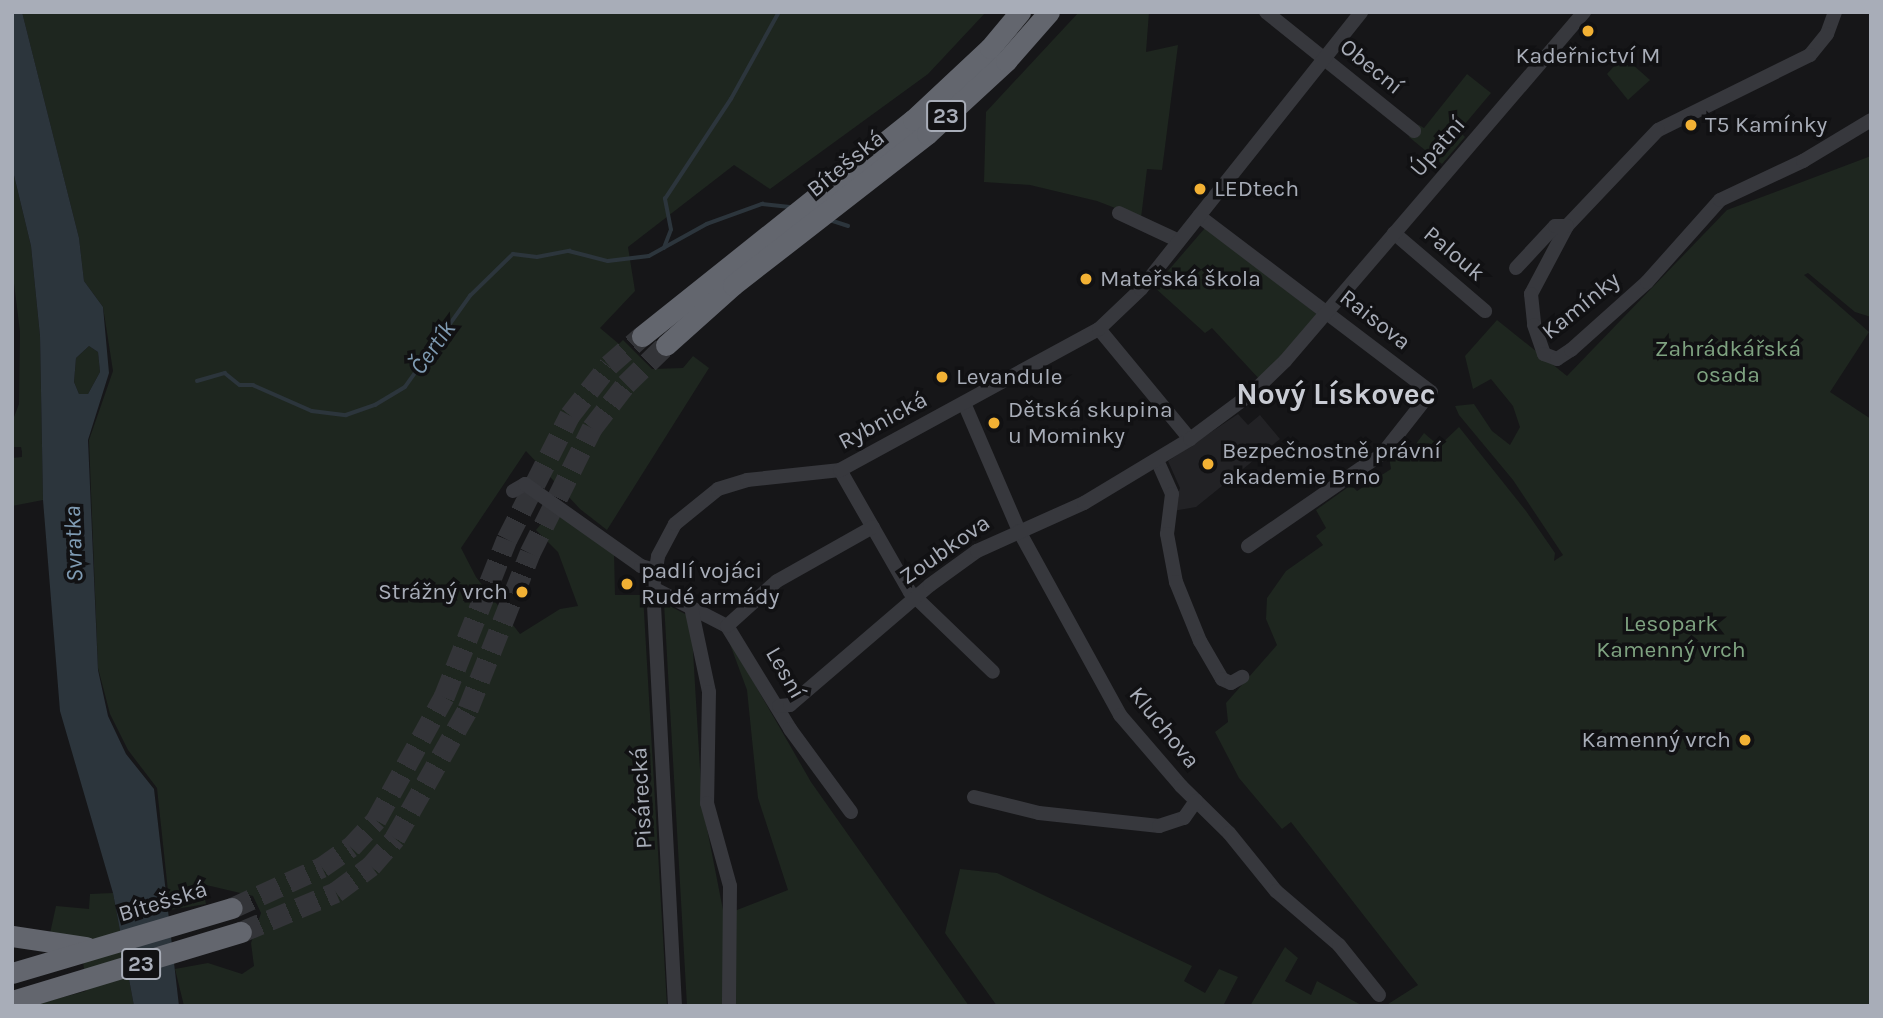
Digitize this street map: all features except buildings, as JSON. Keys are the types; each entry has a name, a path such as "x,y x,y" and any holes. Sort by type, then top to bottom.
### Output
{"highway":[{"name":"Bítešská","path":"642,336 712,276 912,120 990,48 1020,12"},
{"name":"Bítešská","path":"666,345 733,285 834,209 1006,61 1049,12"},
{"name":"Bítešská","path":"82,950 109,946 232,908"},
{"name":"23","path":"12,1001 242,932"},
{"path":"12,936 82,950"},
{"path":"12,973 82,950"},
{"path":"12,966 51,962"}],"street":[{"name":"Obecní","path":"1266,12 1414,131"},
{"name":"Rybnická","path":"653,588 655,570 675,524 718,489 747,480 839,470 1099,329 1141,289 1361,12"},
{"name":"Úpatní","path":"1327,312 1584,12"},
{"name":"Kamínky","path":"1835,12 1827,34 1810,55 1658,130 1567,226 1531,293 1536,335 1544,354 1551,360 1562,356 1647,282 1720,201 1803,161 1871,120"},
{"path":"1119,212 1179,241"},
{"name":"Raisova","path":"1199,216 1431,392 1383,453 1248,546"},
{"name":"Palouk","path":"1516,268 1555,226 1567,226"},
{"name":"Palouk","path":"1394,233 1485,311"},
{"name":"Zoubkova","path":"779,706 790,705 915,597 977,551 1084,503 1190,439 1271,377 1327,312"},
{"path":"1099,329 1190,439"},
{"name":"Kluchova","path":"964,403 1019,531 1119,715 1196,801 1229,833 1276,891 1339,945 1379,995"},
{"path":"1157,460 1172,494 1167,534 1176,582 1200,641 1222,679 1231,683 1242,677"},
{"path":"839,470 915,597 993,672"},
{"path":"513,491 525,484 641,566 655,570"},
{"path":"727,626 777,581 873,527"},
{"name":"Lesní","path":"653,588 727,626 779,706 790,729 851,812"},
{"name":"Pisárecká","path":"653,588 675,1006"},
{"path":"691,607 709,692 708,803 730,886 729,1006"},
{"path":"974,796 1039,813 1159,826 1184,818 1196,801"}],"shaded area":[{"name":"Bezpečnostně právní akademie Brno","path":"1238,414 1248,425 1260,415 1280,439 1196,507 1173,511 1180,488 1168,461"}],"green space":[{"path":"22,12 986,12 928,74 770,189 734,165 628,247 635,291 600,328 619,344 623,340 652,369 683,368 693,356 709,368 607,530 580,509 526,451 461,548 476,577 520,634 560,609 578,606 558,552 536,530 554,508 614,552 615,595 643,595 667,1006 184,1006 175,969 208,963 242,974 254,966 251,943 261,913 253,896 202,884 206,904 170,910 157,788 128,750 110,714 98,668 89,440 113,371 103,307 84,281 79,238"},
{"path":"1079,12 1149,12 1146,52 1178,45 1162,170 1147,169 1141,218 1097,201 1030,185 984,182 986,112"},
{"path":"1623,56 1650,80 1628,100 1607,74"},
{"path":"1467,74 1491,93 1459,131 1465,137 1442,164 1409,137 1419,125 1424,128"},
{"path":"1871,156 1871,317 1855,312 1808,273 1804,275 1869,332 1830,392 1871,419 1871,1006 1385,1006 1418,985 1291,822 1282,829 1239,778 1215,732 1228,722 1226,703 1277,645 1266,619 1267,598 1286,571 1323,545 1316,536 1326,528 1316,510 1351,485 1357,491 1391,469 1389,457 1405,443 1413,448 1424,433 1439,446 1459,427 1526,511 1555,553 1554,561 1563,555 1513,480 1459,415 1455,406 1474,404 1492,431 1510,445 1520,427 1513,406 1491,379 1473,389 1465,356 1497,320 1567,376 1727,210"},
{"path":"12,167 31,246 40,336 43,500 12,506 12,458 22,457 22,452 21,447 12,447 12,422 19,404 20,332 12,267"},
{"path":"1205,228 1318,315 1261,381 1212,328 1205,333 1154,287"},
{"path":"89,346 98,352 100,372 88,394 79,394 74,382 76,358"},
{"path":"664,603 691,617 702,803 724,915 788,890 758,798 747,690 727,636 811,782 969,1006 687,1006"},
{"path":"960,869 997,873 1192,966 1184,981 1205,993 1219,969 1238,977 1223,1006 997,1006 945,933"},
{"path":"113,893 134,1006 30,1006 86,991 81,939 49,938 56,906 89,909 90,894"},
{"path":"1285,947 1298,958 1285,981 1311,995 1317,981 1363,1006 1250,1006"}],"water":[{"name":"Svratka","path":"12,12 22,12 79,238 84,281 103,307 109,373 88,440 98,670 108,716 126,754 154,789 179,1006 134,1006 113,893 60,711 43,500 40,336 31,246 12,167","holes":["89,346 98,352 100,372 88,394 79,394 74,382 76,358"]}],"waterway":[{"name":"Čertík","path":"664,248 671,230 665,199 731,99 779,12"},
{"name":"Čertík","path":"197,381 225,373 240,385 253,385 312,411 346,415 375,405 405,387 470,296 513,254 537,257 569,251 608,261 649,256 707,224 762,204 790,207"},
{"name":"Čertík","path":"830,220 848,226"}],"tunnel":[{"path":"232,908 322,867 351,847 376,820 444,697 507,539 570,415 609,365 642,336"},
{"path":"241,932 336,892 371,866 395,838 468,709 530,553 592,428 626,384 666,345"}],"place":[{"name":"Kadeřnictví M","path":"1588,31"},
{"name":"T5 Kamínky","path":"1691,125"},
{"name":"LEDtech","path":"1200,189"},
{"name":"Mateřská škola","path":"1086,279"},
{"name":"Levandule","path":"942,377"},
{"name":"Dětská skupina u Mominky","path":"994,423"},
{"name":"Bezpečnostně právní akademie Brno","path":"1208,464"},
{"name":"padlí vojáci Rudé armády","path":"627,584"},
{"name":"Strážný vrch","path":"522,592"},
{"name":"Kamenný vrch","path":"1745,740"}],"district":[{"name":"Nový Lískovec","path":"1336,394"}],"park label":[{"name":"Zahrádkářská osada","path":"1728,362"},
{"name":"Lesopark Kamenný vrch","path":"1671,637"}]}
